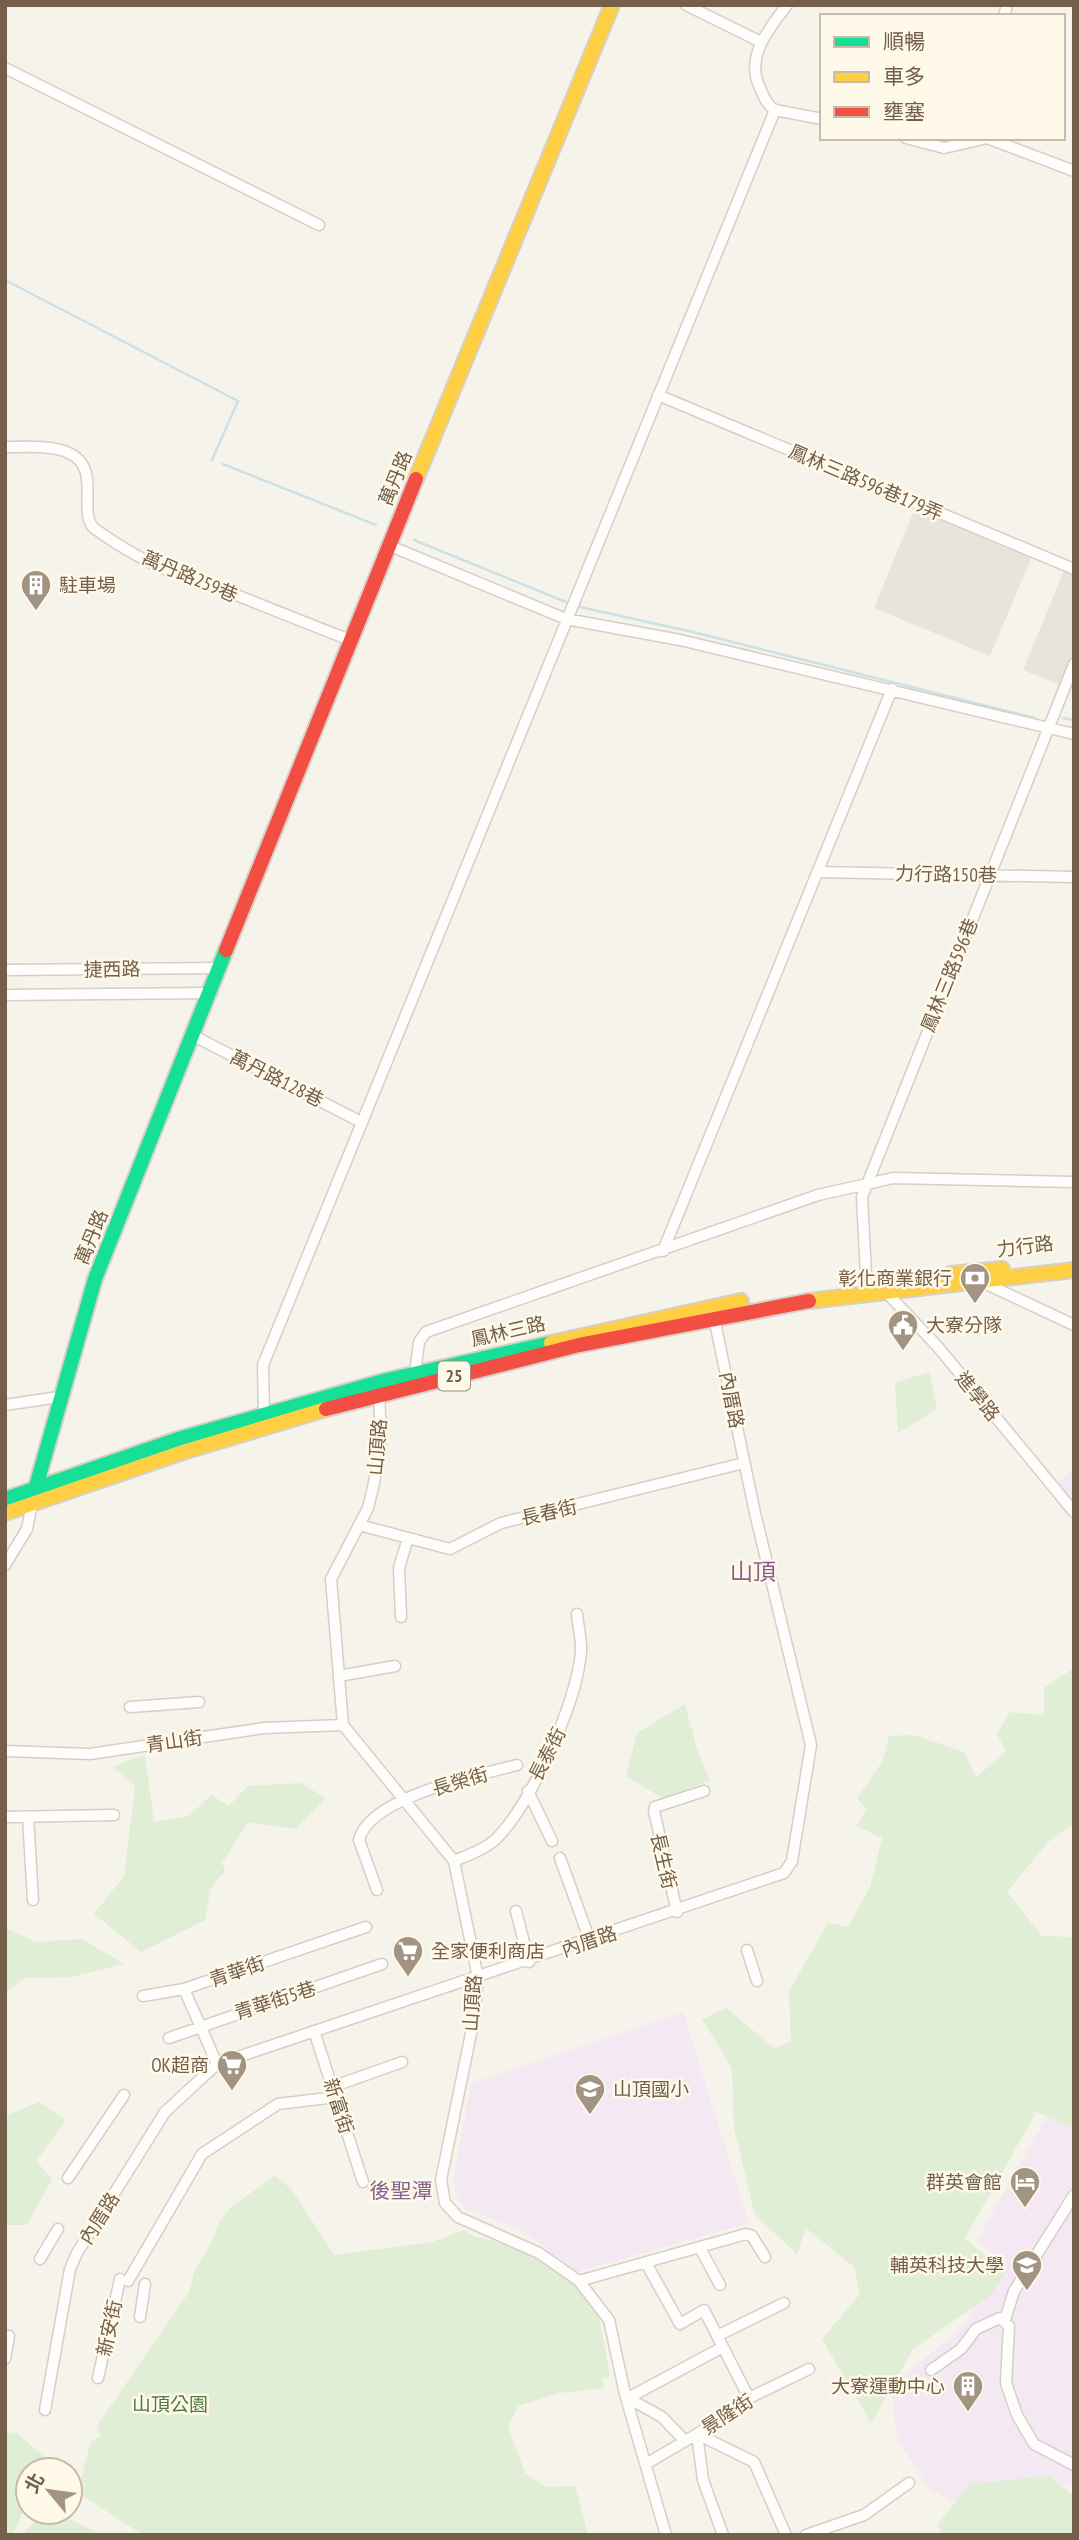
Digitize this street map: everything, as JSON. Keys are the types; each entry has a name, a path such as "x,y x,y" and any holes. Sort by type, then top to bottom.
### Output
{"main road":[{"name":"萬丹路","path":"34,1496 59,1397 95,1279 349,640 612,5"},
{"name":"力行路","path":"981,1277 1074,1259"},
{"name":"力行路","path":"981,1277 1074,1270"},
{"name":"鳳林三路","path":"5,1499 34,1496 182,1452 378,1388 415,1373 713,1311 885,1286 981,1277"},
{"name":"鳳林三路","path":"5,1513 34,1496 178,1439 264,1414 713,1311"}],"street":[{"path":"686,5 761,42"},
{"path":"787,5 761,42 754,64 755,77 769,106 775,110 820,120"},
{"path":"5,68 319,225"},
{"path":"264,1414 263,1365 775,110"},
{"path":"912,140 938,148 964,140"},
{"path":"992,140 1074,171"},
{"name":"鳳林三路596巷179弄","path":"658,395 1074,569"},
{"name":"萬丹路259巷","path":"5,447 69,453 80,461 86,470 89,518 92,526 125,547 167,570 203,580 349,640"},
{"path":"388,545 566,619 680,640 1074,734"},
{"name":"鳳林三路596巷","path":"867,1289 862,1197 1074,664"},
{"path":"663,1251 892,690"},
{"name":"力行路150巷","path":"818,872 1074,877"},
{"name":"捷西路","path":"5,970 219,968"},
{"name":"捷西路","path":"5,995 209,993"},
{"name":"萬丹路128巷","path":"192,1035 361,1122"},
{"path":"415,1373 419,1342 426,1332 818,1195 893,1178 1074,1182"},
{"path":"981,1277 1074,1325"},
{"name":"進學路","path":"885,1286 1074,1512"},
{"name":"內厝路","path":"44,2410 70,2269 77,2253 165,2112 217,2064 677,1912 784,1873 792,1860 810,1754 806,1720 781,1627 713,1311"},
{"name":"山頂路","path":"378,1388 381,1441 371,1496 331,1579 343,1724 454,1861 478,1978 474,2019 441,2180 445,2203 458,2217 539,2253 579,2281 612,2327 628,2398 666,2535"},
{"path":"5,1405 59,1397"},
{"name":"長春街","path":"359,1525 450,1549 501,1523 744,1463"},
{"path":"5,1565 27,1529 34,1496"},
{"path":"401,1617 399,1568 408,1538"},
{"name":"長泰街","path":"454,1861 497,1838 528,1791 568,1713 582,1650 577,1614"},
{"path":"339,1676 395,1666"},
{"path":"130,1707 200,1702"},
{"name":"青山街","path":"5,1751 100,1753 264,1728 343,1724"},
{"name":"長榮街","path":"377,1890 360,1835 376,1817 404,1800 517,1765"},
{"path":"528,1791 552,1841"},
{"name":"長生街","path":"677,1912 653,1811 655,1807 704,1791"},
{"path":"5,1817 114,1815"},
{"path":"28,1817 33,1900"},
{"path":"560,1858 590,1941"},
{"path":"516,1912 529,1962"},
{"name":"青華街","path":"217,2064 184,1989 366,1927"},
{"path":"747,1950 758,1981"},
{"name":"青華街5巷","path":"169,2038 199,2025 382,1964"},
{"path":"143,1996 184,1989"},
{"name":"新富街","path":"314,2031 363,2182"},
{"name":"新安街","path":"98,2378 124,2280 202,2154 278,2104 334,2092 402,2062"},
{"path":"68,2178 124,2095"},
{"path":"1005,2320 1014,2291 1074,2195"},
{"path":"40,2259 58,2229"},
{"path":"579,2281 751,2234 765,2257"},
{"path":"700,2248 720,2285"},
{"path":"646,2263 680,2324 704,2310 749,2398"},
{"path":"140,2317 145,2284"},
{"path":"718,2336 785,2303"},
{"path":"931,2370 961,2349 976,2329 1000,2318 1005,2320 1009,2326 1006,2383 1017,2415 1034,2444 1074,2465"},
{"path":"5,2359 9,2336"},
{"path":"628,2398 723,2347"},
{"name":"景隆街","path":"646,2464 697,2434 749,2398 809,2369"},
{"path":"628,2398 662,2417 685,2441"},
{"path":"697,2434 703,2480 723,2535"},
{"path":"697,2434 754,2462 786,2535"},
{"path":"806,2535 864,2515 909,2483"}],"shaded area":[{"path":"916,506 1033,554 990,656 874,608"},
{"path":"1065,568 1074,572 1074,654 1060,685 1023,670"},
{"path":"1074,1468 1074,1505 1056,1484"},
{"name":"山頂國小","path":"683,2012 749,2223 576,2272 525,2232 466,2209 458,2200 453,2181 471,2083"},
{"name":"輔英科技大學","path":"1074,2108 1074,2484 952,2501 928,2488 897,2438 891,2386 965,2325 996,2258 977,2240 1049,2113"}],"green space":[{"path":"929,1372 937,1409 898,1433 895,1383"},
{"path":"1074,1668 1074,1823 1047,1843 1007,1892 1042,1936 1074,1937 1074,2128 1036,2112 965,2238 1006,2273 991,2295 913,2349 871,2423 822,2339 860,2294 854,2267 806,2228 797,2254 755,2215 734,2129 732,2068 702,2019 726,2008 774,2048 791,2042 789,1991 828,1923 848,1927 870,1887 882,1838 856,1826 867,1810 857,1798 882,1762 889,1736 914,1735 964,1752 976,1777 1006,1752 997,1734 1010,1712 1044,1715 1044,1688"},
{"path":"685,1704 697,1749 710,1780 664,1799 626,1776 637,1733"},
{"path":"145,1754 154,1822 189,1816 211,1795 229,1806 248,1786 300,1783 326,1798 295,1829 248,1822 222,1863 225,1871 211,1888 205,1920 141,1952 94,1914 124,1876 135,1786 113,1767"},
{"path":"5,1928 36,1942 82,1939 124,1964 71,1977 25,1978 5,1993"},
{"path":"39,2102 66,2120 36,2161 52,2179 27,2225 5,2225 5,2116"},
{"name":"山頂公園","path":"275,2175 292,2190 334,2255 432,2242 464,2230 475,2237 507,2243 575,2282 598,2311 610,2377 601,2379 605,2388 559,2393 518,2406 508,2426 525,2473 546,2487 575,2486 588,2535 143,2535 84,2497 84,2466 91,2441 101,2436 97,2426 189,2292 195,2270 212,2242 219,2223 230,2208"},
{"path":"5,2432 17,2433 43,2456 14,2456 14,2526 17,2526 13,2535 5,2535"},
{"path":"1049,2476 1074,2496 1074,2535 943,2535 937,2525 970,2484"},
{"path":"31,2526 84,2526 102,2535 21,2535"}],"waterway":[{"path":"5,280 238,401 212,460"},
{"path":"223,464 376,525"},
{"path":"414,540 566,602"},
{"path":"580,607 697,633 1035,718"},
{"path":"1063,718 1074,720"}],"traffic: fast":[{"path":"33,1497 95,1279 226,950"},
{"path":"5,1499 178,1439 387,1380 551,1343"}],"traffic: slow":[{"path":"416,479 612,5"},
{"path":"951,1274 1002,1269"},
{"path":"809,1301 1074,1270"},
{"path":"551,1343 741,1301"},
{"path":"5,1513 183,1452 326,1409"}],"traffic: jam":[{"path":"226,950 416,479"},
{"path":"326,1409 579,1345 809,1301"}],"place":[{"name":"駐車場","path":"36,612"},
{"name":"彰化商業銀行","path":"975,1305"},
{"name":"大寮分隊","path":"903,1352"},
{"name":"全家便利商店","path":"408,1978"},
{"name":"OK超商","path":"232,2092"},
{"name":"山頂國小","path":"590,2116"},
{"name":"群英會館","path":"1025,2209"},
{"name":"輔英科技大學","path":"1027,2292"},
{"name":"大寮運動中心","path":"968,2413"}],"district":[{"name":"山頂","path":"753,1572"},
{"name":"後聖潭","path":"401,2191"}]}
